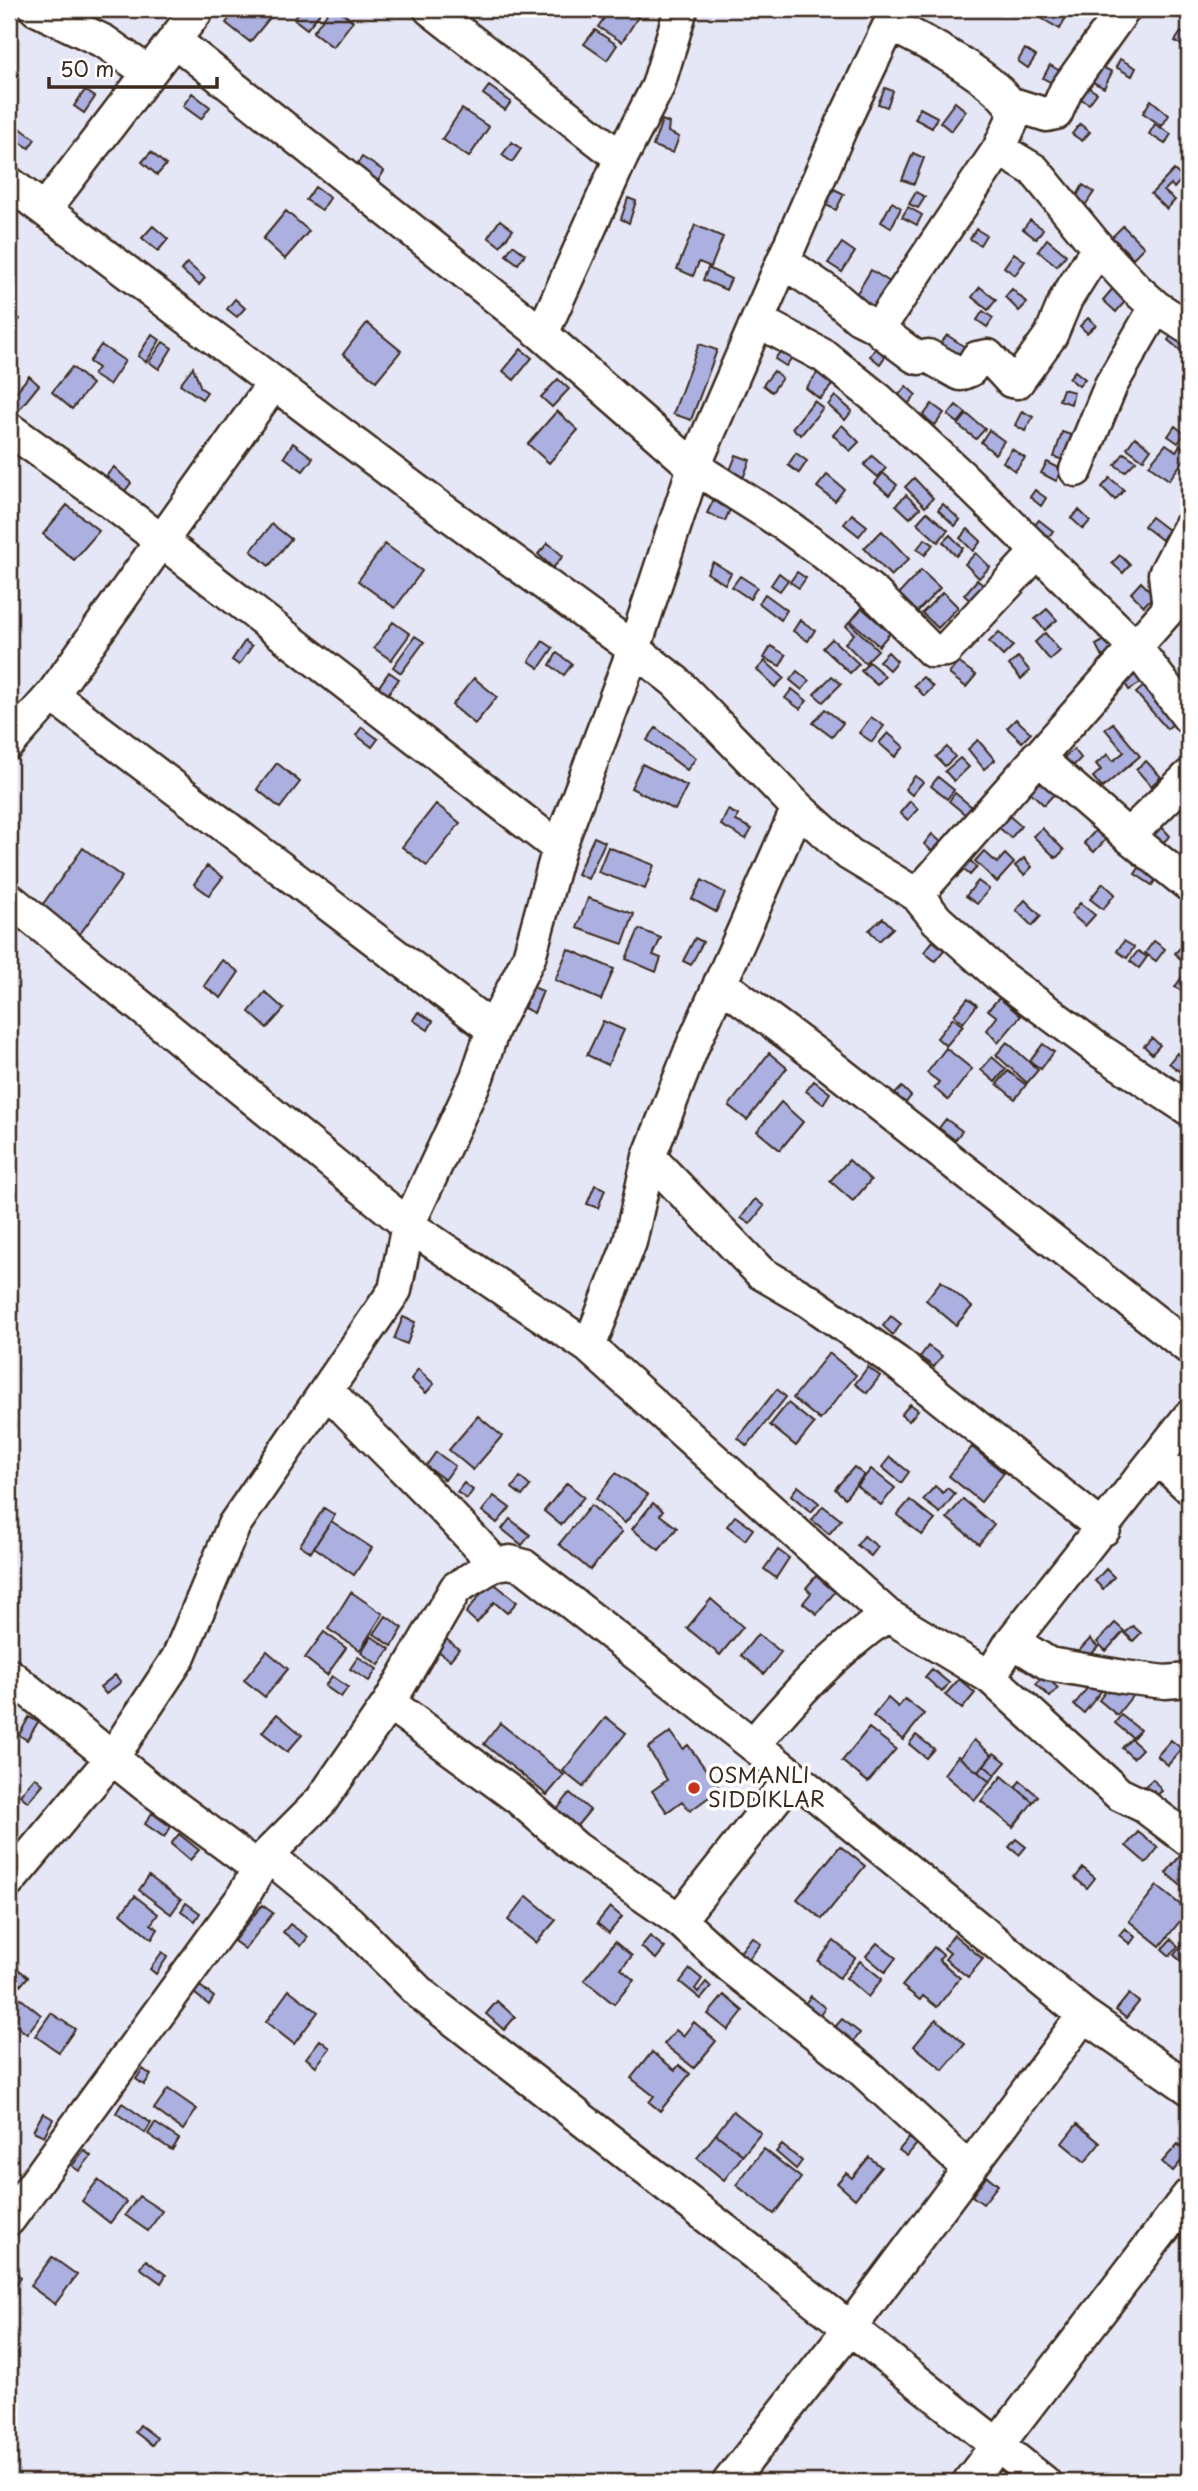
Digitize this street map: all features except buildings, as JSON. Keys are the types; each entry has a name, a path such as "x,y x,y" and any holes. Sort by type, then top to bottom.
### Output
{"street":[{"path":"36,9 105,42 149,73"},
{"path":"45,209 198,9"},
{"path":"430,9 621,158"},
{"path":"542,334 621,158 658,86 681,9"},
{"path":"9,1881 112,1758 178,1658 234,1525 395,1290 408,1225 477,1077 494,1029 529,957 559,848 634,649 694,467 847,114 894,17 1012,104 1047,115 1056,113 1066,90 1124,9"},
{"path":"174,40 542,334 694,467 784,524 824,553 876,595 932,651 946,650 1038,551"},
{"path":"881,329 999,149 1015,114 1012,104"},
{"path":"999,149 1034,170 1098,248 1156,306 1189,328"},
{"path":"9,183 634,649 676,682 798,808 849,854 917,895 937,920 1002,978 1099,1050 1189,1109"},
{"path":"784,262 831,294 859,318 881,329 893,342 914,356 928,356 960,374 970,370 982,355 988,356 1011,381 1017,382 1051,335 1066,299 1098,248"},
{"path":"1076,470 1111,384 1156,306"},
{"path":"758,321 824,356 879,400 1136,648 1189,718"},
{"path":"9,743 52,695 274,383"},
{"path":"10,433 160,541 559,848"},
{"path":"917,895 1136,648 1179,617 1165,574 1189,528"},
{"path":"52,695 494,1029"},
{"path":"1037,757 1189,885"},
{"path":"1128,836 1189,776"},
{"path":"589,1347 631,1242 649,1157 720,984 798,808"},
{"path":"9,900 408,1225 589,1347 887,1615 990,1677 1118,1794 1144,1806 1189,1840"},
{"path":"720,984 821,1059 1189,1348"},
{"path":"649,1157 761,1272 809,1301 896,1362 1104,1529"},
{"path":"327,1390 380,1447 446,1508 495,1564"},
{"path":"990,1677 1012,1641 1104,1529 1189,1417"},
{"path":"1157,1458 1189,1487"},
{"path":"9,2219 242,1899 263,1862 321,1801 389,1703 456,1588 495,1564 510,1562 524,1566 793,1776 1084,2015 1189,2088"},
{"path":"753,1745 806,1682 843,1647 887,1615"},
{"path":"1012,1641 1049,1664 1165,1682 1189,1680"},
{"path":"9,1675 112,1758 340,1914 421,1994 850,2328 968,2425 999,2444 1044,2482"},
{"path":"389,1703 517,1797 578,1849 679,1920 731,1967 861,2069 967,2167"},
{"path":"679,1920 793,1776"},
{"path":"729,2482 850,2328 967,2167 1025,2096 1084,2015"},
{"path":"969,2482 1189,2195"}],"place":[{"name":"OSMANLI SIDDIKLAR","path":"694,1788"}]}
